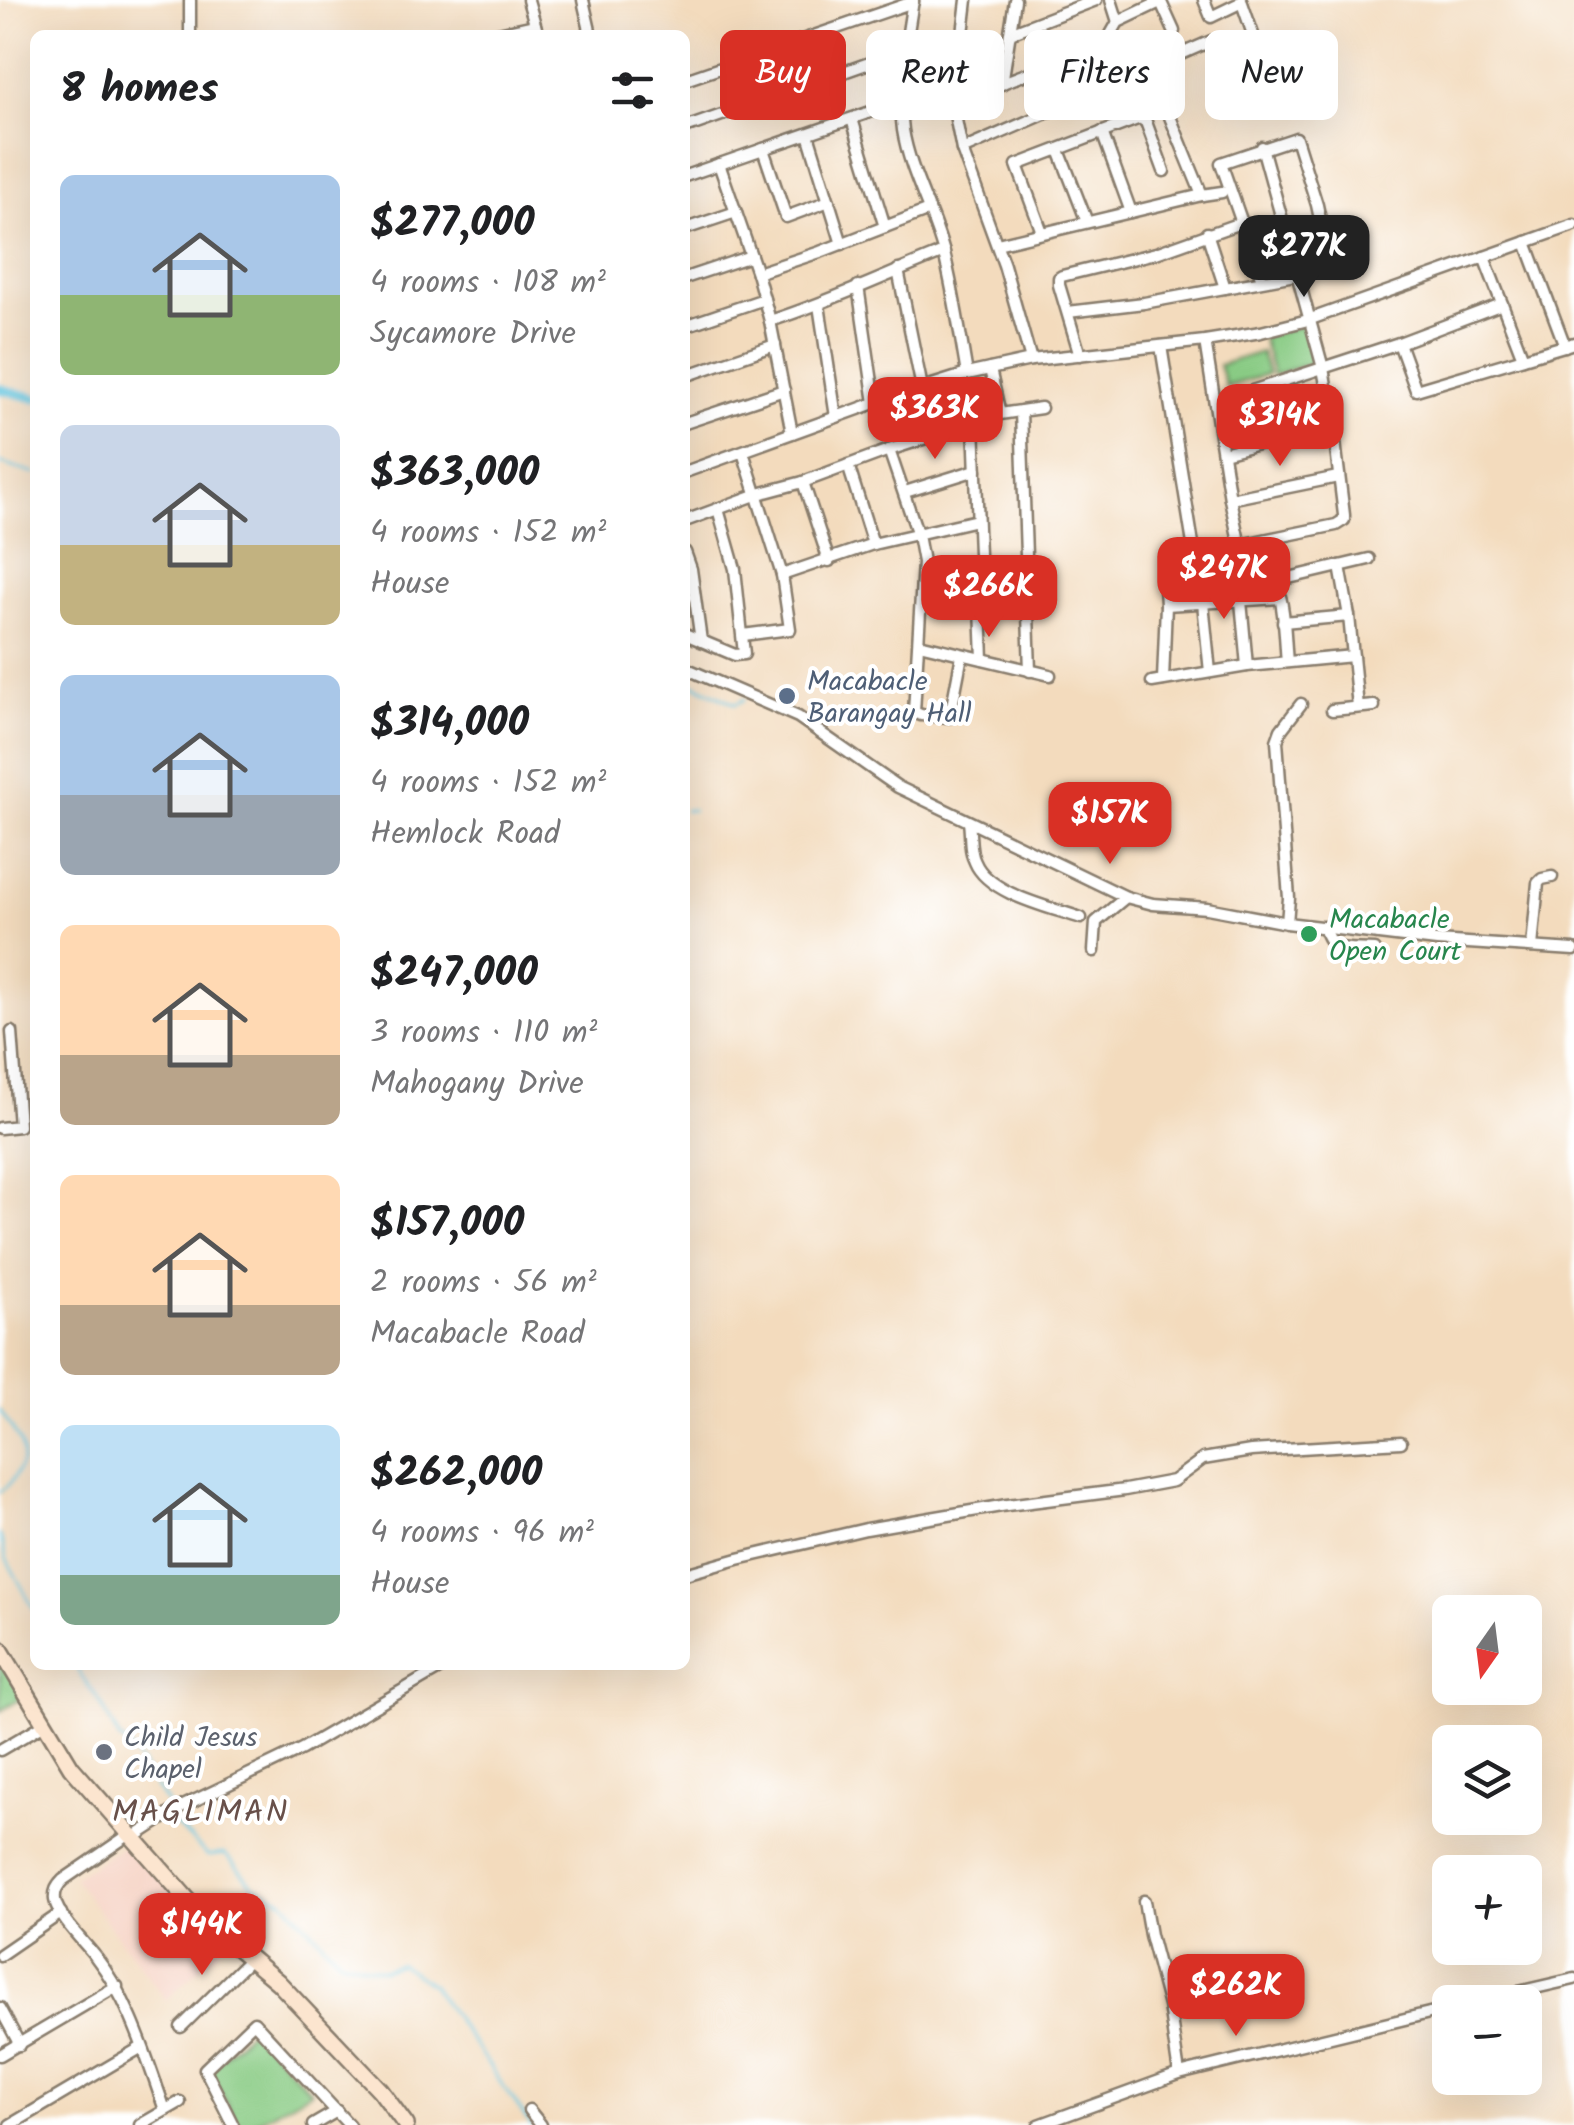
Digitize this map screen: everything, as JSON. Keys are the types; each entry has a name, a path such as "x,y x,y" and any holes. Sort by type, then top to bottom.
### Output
{"street":[{"path":"190,0 190,30"},
{"path":"528,0 536,30"},
{"path":"583,0 590,30"},
{"path":"963,30 967,0"},
{"path":"1004,71 1015,0"},
{"path":"1010,33 1096,0"},
{"path":"1110,0 1118,22"},
{"path":"1204,0 1211,16 1241,1 1251,30"},
{"path":"690,78 913,1 909,30"},
{"path":"1004,83 1094,48 1110,36 1118,22 1160,1 1174,30"},
{"path":"690,126 866,64"},
{"path":"690,174 866,114"},
{"path":"1042,232 1017,165 1144,118 1164,171"},
{"path":"852,119 885,227"},
{"path":"903,120 910,159 944,252 967,374"},
{"path":"956,120 962,150 998,244 1030,360"},
{"path":"962,150 1031,120"},
{"path":"1171,120 1202,195"},
{"path":"1102,132 1131,212"},
{"path":"808,134 842,244"},
{"path":"1068,312 1225,288 1330,266 1317,205 1296,138 1221,163 1262,280"},
{"path":"1240,545 1344,520 1322,368 1262,148"},
{"path":"764,149 786,217 829,201"},
{"path":"1060,150 1086,222"},
{"path":"718,164 764,298 792,433"},
{"path":"998,244 1222,192"},
{"path":"757,273 928,210"},
{"path":"690,228 736,212"},
{"path":"1080,354 1058,278 1156,252 1243,222"},
{"path":"690,470 967,374 1030,360 1261,332 1308,320 1571,226 1574,242"},
{"path":"1207,233 1225,288"},
{"path":"1399,343 1416,390 1570,344 1526,242"},
{"path":"770,321 819,305 944,252"},
{"path":"690,276 751,256"},
{"path":"1484,258 1524,358"},
{"path":"898,270 922,388"},
{"path":"858,286 875,404"},
{"path":"690,324 764,298"},
{"path":"1215,403 1399,343 1502,304"},
{"path":"819,305 836,418"},
{"path":"1205,341 1244,570"},
{"path":"690,374 775,345"},
{"path":"1161,346 1197,569 1210,579 1256,573 1272,582 1280,598 1286,662"},
{"path":"990,369 1000,414"},
{"path":"690,421 784,390"},
{"path":"690,519 1000,414 1041,408"},
{"path":"1021,411 1030,671"},
{"path":"974,424 983,659"},
{"path":"1222,453 1333,425"},
{"path":"889,450 918,534 923,562 914,712 950,717 962,654"},
{"path":"742,452 782,575 790,629 743,636"},
{"path":"848,465 873,544"},
{"path":"905,492 976,470"},
{"path":"1230,500 1338,477"},
{"path":"803,482 829,560"},
{"path":"690,636 740,656 744,654 735,570 718,509"},
{"path":"782,575 873,544 977,520"},
{"path":"1272,582 1369,559"},
{"path":"690,566 701,641"},
{"path":"1340,566 1358,708"},
{"path":"1164,570 1166,605 1157,681 1247,666 1353,656"},
{"path":"923,594 981,600"},
{"path":"1166,605 1280,598"},
{"path":"1242,600 1247,666"},
{"path":"1202,603 1210,672"},
{"path":"1283,622 1349,616"},
{"path":"919,644 1050,675"},
{"path":"690,670 798,717 898,787 1126,897 1287,923 1437,941 1574,950"},
{"path":"1287,923 1289,898 1277,741 1301,704"},
{"path":"1332,710 1374,706"},
{"path":"969,822 972,858 996,887 1081,918"},
{"path":"1532,947 1538,883 1552,877"},
{"path":"1094,952 1096,922 1126,897"},
{"path":"1324,927 1328,940 1335,946 1374,950"},
{"path":"0,1128 19,1126 12,1032"},
{"path":"690,1573 866,1529 1173,1481 1203,1459 1251,1451 1401,1442"},
{"path":"0,1650 71,1767 210,1924 324,2029 406,2125"},
{"path":"164,2110 126,2002 61,1913 54,1896 58,1885 177,1808 292,1754 437,1670"},
{"path":"0,1750 43,1725"},
{"path":"1144,1901 1170,2006 1179,2074"},
{"path":"0,1954 61,1913"},
{"path":"181,2027 251,1958"},
{"path":"1542,1986 1574,1979"},
{"path":"0,2056 117,1986"},
{"path":"0,2008 20,2045"},
{"path":"1039,2125 1179,2074 1432,2012"},
{"path":"233,2125 205,2070 254,2022 349,2125"},
{"path":"10,2125 142,2046"},
{"path":"140,2125 180,2102"},
{"path":"529,2110 541,2125"},
{"path":"312,2125 337,2111"}],"shaded area":[{"path":"129,1842 223,1947 166,2000 73,1878"}],"green space":[{"path":"1306,324 1317,362 1273,375 1262,337"},
{"path":"1261,352 1268,374 1226,387 1219,365"},
{"path":"0,1650 27,1695 0,1711"},
{"path":"251,2029 311,2091 251,2125 238,2125 209,2070"}],"waterway":[{"path":"0,389 30,397"},
{"path":"0,463 30,472"},
{"path":"690,682 736,704 745,699"},
{"path":"0,1410 23,1452 16,1474 0,1492"},
{"path":"0,1535 6,1558 30,1602"},
{"path":"78,1670 119,1738 131,1749 169,1807"},
{"path":"173,1819 208,1856 225,1854 253,1885 284,1901 340,1960 382,1970 400,1964 431,1984 531,2125"}],"place":[{"name":"Macabacle Barangay Hall","path":"787,696"},
{"name":"Macabacle Open Court","path":"1309,934"},
{"name":"Child Jesus Chapel","path":"104,1752"}],"district":[{"name":"MAGLIMAN","path":"201,1811"}]}
